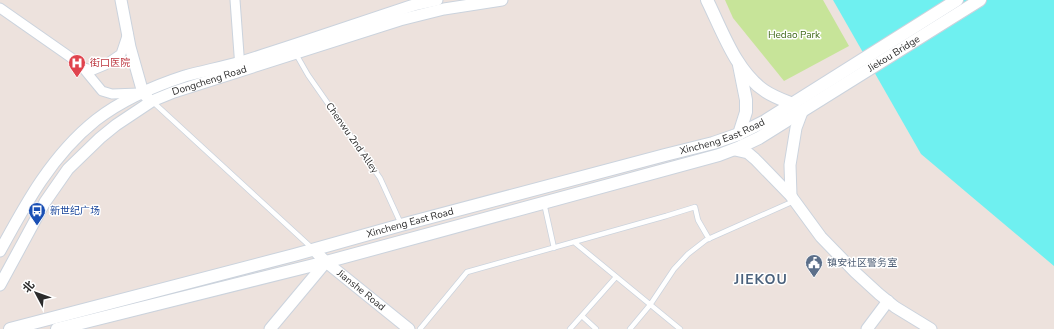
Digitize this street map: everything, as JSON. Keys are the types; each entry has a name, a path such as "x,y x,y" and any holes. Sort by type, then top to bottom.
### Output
{"main road":[{"path":"707,0 739,64 753,81 777,98 801,106"},
{"name":"Jiekou Bridge","path":"801,106 957,0"},
{"name":"Jiekou Bridge","path":"801,106 980,0"},
{"path":"739,64 746,100 746,112 739,134"},
{"name":"Xincheng East Road","path":"10,329 314,250 401,225 713,143 739,134 801,106"},
{"name":"Xincheng East Road","path":"57,329 326,262 694,163 735,150 759,138 801,106"}],"street":[{"path":"121,0 143,93 152,101"},
{"path":"235,0 240,67"},
{"name":"Dongcheng Road","path":"0,285 45,202 68,169 100,138 152,101 240,67 414,5 438,0"},
{"name":"Dongcheng Road","path":"1,246 38,185 63,152 80,134 97,120 125,102 143,93 164,83 186,76 240,67 296,54 400,20 479,2 502,0"},
{"path":"0,8 73,59 83,68 102,91 112,94 143,93"},
{"path":"83,68 93,70 105,65 121,54 128,33"},
{"path":"793,198 790,166 801,106"},
{"path":"735,150 748,153 755,158 793,198 827,243 855,272 888,301 913,319 931,329"},
{"name":"Jianshe Road","path":"314,250 326,262 409,329"},
{"path":"270,329 326,262"},
{"path":"867,329 888,301"}],"lane":[{"name":"Chenwu 2nd Alley","path":"296,54 308,75 380,178 401,225"},
{"path":"152,101 314,250"},
{"path":"630,329 650,305 674,269 688,254 709,239 793,198"},
{"path":"544,203 554,248"},
{"path":"420,329 467,272 554,248 694,206 698,220 709,239"},
{"path":"574,242 680,329"},
{"path":"570,329 616,277"},
{"path":"582,316 596,329"}],"green space":[{"name":"Hedao Park","path":"725,0 823,0 849,46 784,81 733,18"}],"water":[{"path":"833,0 1054,0 1054,266 921,154"}],"place":[{"name":"街口医院","path":"77,78"},
{"name":"新世纪广场","path":"37,226"},
{"name":"镇安社区警务室","path":"814,278"}],"district":[{"name":"JIEKOU","path":"761,279"}]}
